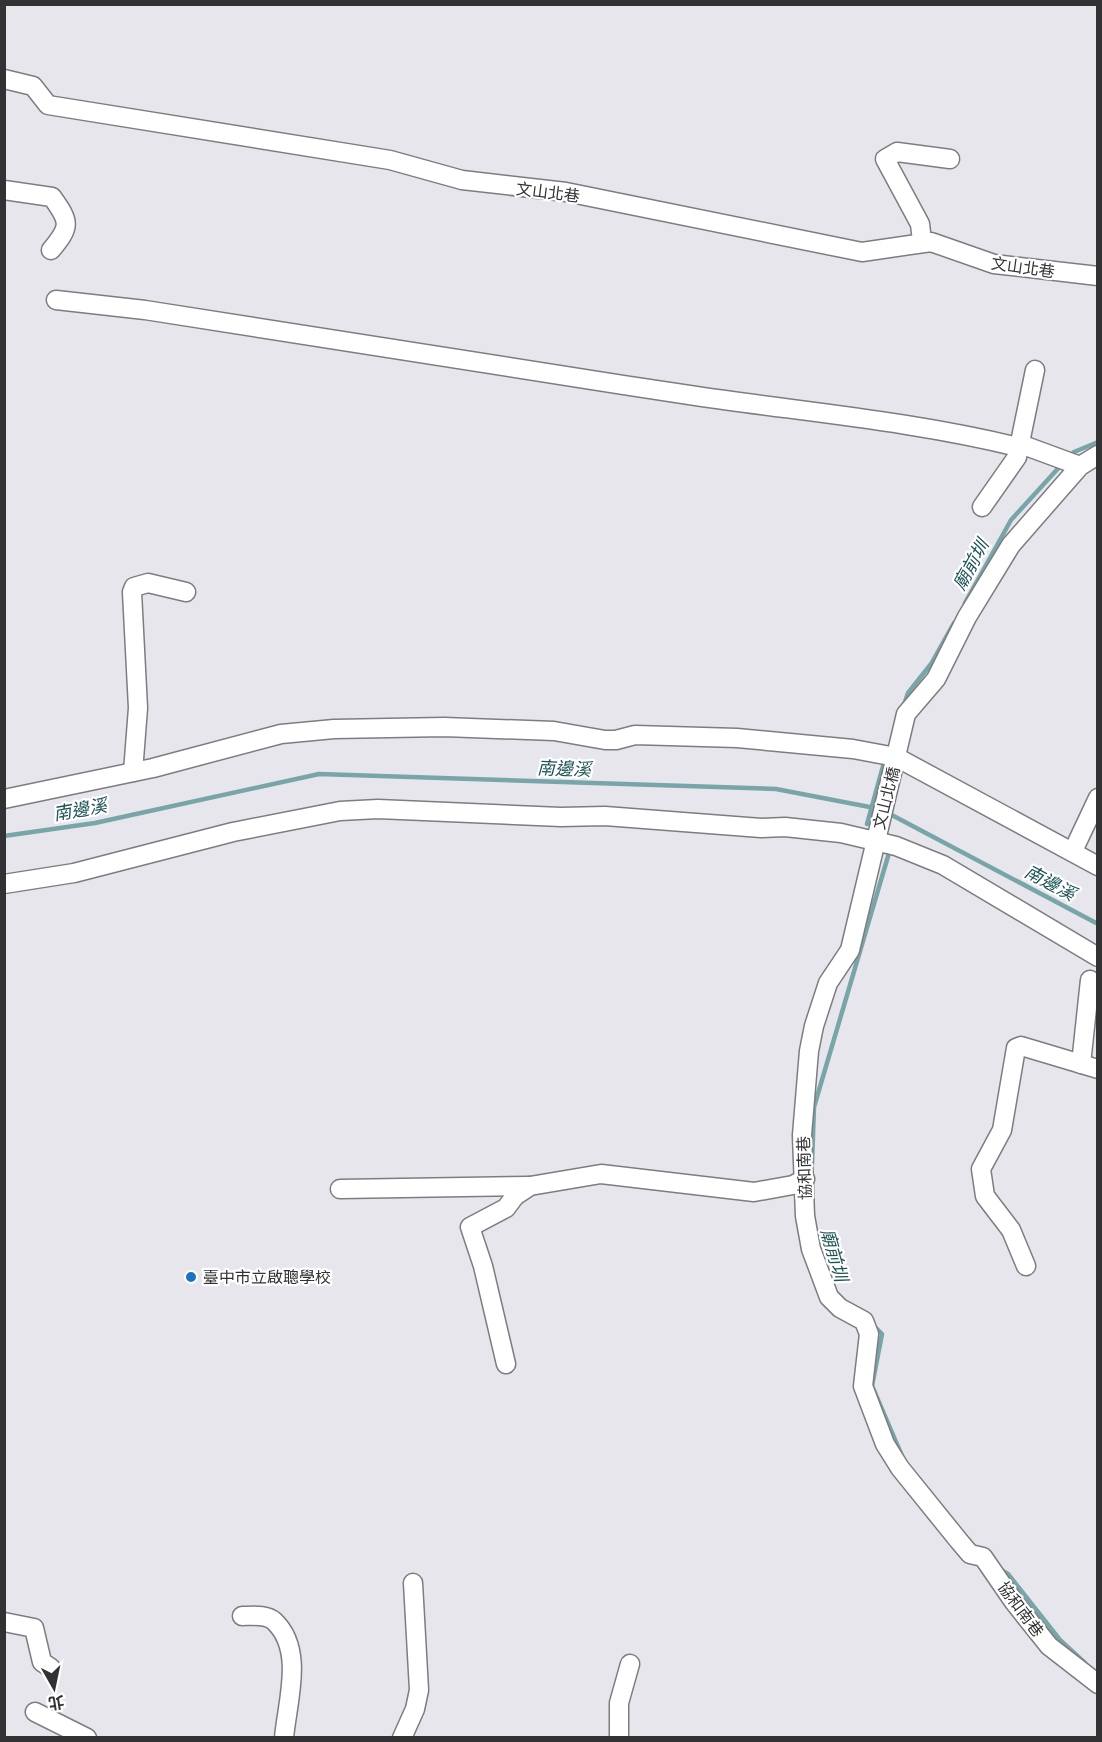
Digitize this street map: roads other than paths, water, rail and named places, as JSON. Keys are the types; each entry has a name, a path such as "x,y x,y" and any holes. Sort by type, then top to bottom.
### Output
{"street":[{"name":"文山北巷","path":"4,79 33,86 48,105 390,160 462,180 566,192 862,252 922,241 1002,266 1098,276"},
{"path":"922,241 920,224 885,159 897,152 950,159"},
{"path":"4,190 52,197 67,217 66,232 51,250"},
{"path":"56,300 145,310 673,392 886,420 961,433 1018,447 1023,445 1080,466"},
{"path":"982,507 1017,457 1035,370"},
{"path":"896,757 906,714 936,679 967,617 1011,545 1080,466 1098,455"},
{"path":"133,772 138,727 132,592 134,587 148,583 186,592"},
{"path":"4,799 133,772 281,734 388,728 554,731 605,740 616,740 635,735 737,738 853,749 896,757 1098,866"},
{"name":"文山北橋","path":"875,839 896,757"},
{"path":"1073,851 1098,798"},
{"path":"4,884 74,873 233,832 340,811 378,809 561,817 605,816 761,828 785,827 875,839 943,865 1098,957"},
{"name":"協和南巷","path":"875,839 850,950 828,984 814,1026 803,1123 806,1216 811,1250 829,1297 840,1308 864,1322 869,1334 863,1386 885,1444 900,1468 970,1554 983,1557 1014,1602 1050,1646 1098,1684"},
{"path":"1026,1266 1011,1230 985,1196 981,1169 1002,1130 1016,1048 1021,1046 1089,1066 1090,980"},
{"path":"340,1189 530,1186 601,1174 754,1192 793,1185 806,1179"},
{"path":"506,1364 483,1266 470,1227 507,1208 516,1196 530,1186"},
{"path":"402,1737 415,1709 419,1690 413,1583"},
{"path":"242,1616 261,1616 273,1620 285,1639 292,1663 284,1737"},
{"path":"4,1622 34,1628 42,1662 51,1668"},
{"path":"619,1737 619,1703 630,1664"},
{"path":"35,1712 87,1737"}],"waterway":[{"name":"廟前圳","path":"1069,457 1074,452 1098,442"},
{"name":"廟前圳","path":"965,603 1011,520 1063,463"},
{"name":"廟前圳","path":"904,705 908,693 931,664 954,623"},
{"name":"廟前圳","path":"867,824 885,759"},
{"name":"南邊溪","path":"4,836 95,823 319,774 776,789 880,809"},
{"name":"南邊溪","path":"888,813 1098,924"},
{"name":"廟前圳","path":"812,1164 814,1107 889,853"},
{"name":"廟前圳","path":"873,1325 882,1334 872,1386 902,1456"},
{"name":"廟前圳","path":"1001,1570 1008,1574 1060,1640 1085,1663"}],"place":[{"name":"臺中市立啟聰學校","path":"191,1277"}]}
